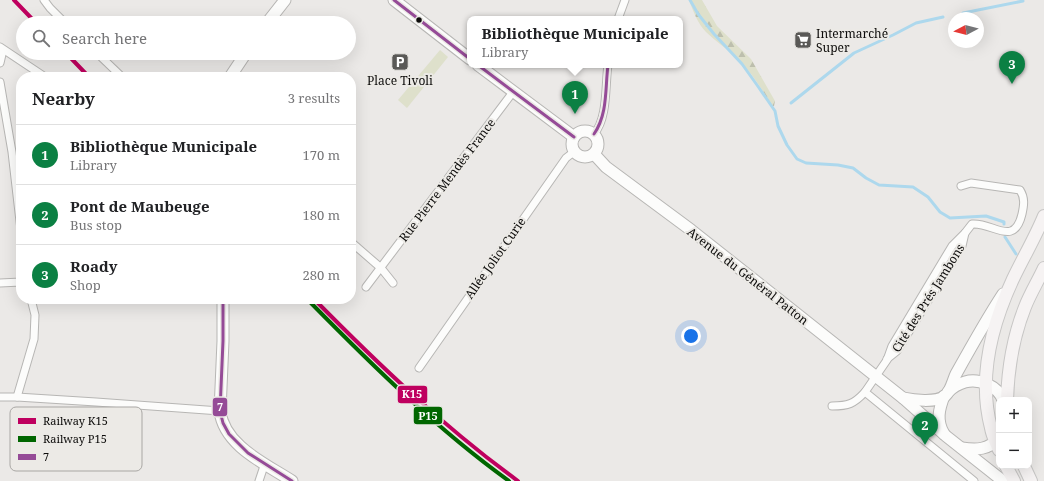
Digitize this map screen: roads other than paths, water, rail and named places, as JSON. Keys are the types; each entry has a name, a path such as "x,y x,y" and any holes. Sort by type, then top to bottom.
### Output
{"main road":[{"path":"272,16 285,0"},
{"path":"394,0 467,57"},
{"path":"233,72 241,60"},
{"path":"482,68 574,137"},
{"path":"585,131 594,134 598,141 598,146 594,154 586,157 578,154 572,144 574,137 585,131"},
{"name":"Avenue du Général Patton","path":"594,154 606,167 691,230 903,398 946,436 1003,481"},
{"path":"946,436 939,423 940,407 952,381 983,326 1013,278 1044,216"},
{"path":"1007,397 1010,357 1015,335 1026,305 1044,268"},
{"path":"996,439 991,428 988,414 986,384 989,355 998,317 1013,278"},
{"path":"223,304 220,411 222,422 237,444 292,481"},
{"path":"903,398 924,401 946,394 955,386 965,382 976,381 994,388 1001,397"},
{"path":"961,448 980,450 996,444"},
{"path":"1008,469 1014,481"},
{"path":"1026,469 1032,481"}],"street":[{"path":"44,0 59,16"},
{"path":"619,16 625,0"},
{"path":"0,63 1,49 16,59"},
{"path":"18,60 37,72"},
{"path":"104,60 117,72"},
{"path":"594,134 598,129 603,115 608,68"},
{"path":"0,82 12,152 16,187"},
{"name":"Rue Pierre Mendès France","path":"366,287 513,92"},
{"name":"Allée Joliot Curie","path":"419,368 566,158 575,151"},
{"name":"Cité des Prés Jambons","path":"832,406 847,406 857,400 865,392 887,360 897,351 962,246 965,233 972,224 977,224 1004,232 1012,231 1018,226 1024,202 1024,196 1020,190 971,183 961,186"},
{"path":"356,246 381,268 392,284"},
{"path":"0,283 16,282"},
{"path":"17,397 34,338 34,316 32,304"},
{"path":"865,392 974,481"},
{"path":"0,397 220,411"},
{"path":"259,481 265,463"}],"waterway":[{"path":"690,0 698,14 714,34 742,64 775,111 778,126 787,145 797,159 806,163 838,165 853,168 866,178 879,185 913,187 928,197 940,212 950,218 986,216 1004,222 1004,224"},
{"path":"968,12 1023,1"},
{"path":"791,103 854,53 916,23 943,17"},
{"path":"1005,237 1016,254"}],"rail line":[{"name":"K15","path":"14,0 29,16"},
{"name":"K15","path":"73,60 84,72"},
{"name":"P15","path":"312,304 406,396 456,440 509,481"},
{"name":"K15","path":"319,304 412,394 464,439 518,481"}],"place":[{"name":"Intermarché Super","path":"803,40"},
{"name":"Place Tivoli","path":"400,62"},
{"name":"Roady","path":"1012,84"},
{"name":"Bibliothèque Municipale","path":"575,114"},
{"name":"Pont de Maubeuge","path":"925,445"}]}
